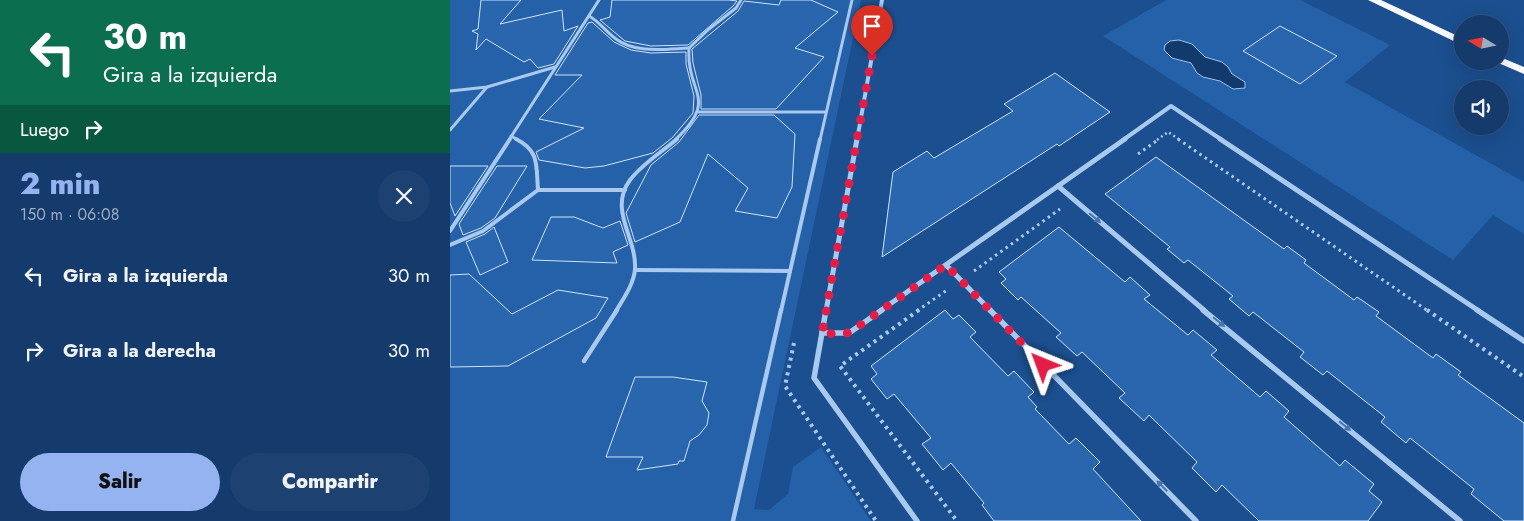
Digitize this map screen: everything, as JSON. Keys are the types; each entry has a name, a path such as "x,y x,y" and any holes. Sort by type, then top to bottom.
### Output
{"highway":[{"path":"1373,0 1454,38"},
{"path":"1509,64 1524,72"}],"street":[{"path":"882,0 814,378 917,521"},
{"path":"822,334 849,333 1171,106 1524,341"},
{"path":"1058,186 1184,294 1460,521"},
{"path":"946,265 1196,521"}],"lane":[{"path":"450,232 599,0"},
{"path":"589,16 599,20 616,40 624,44 646,48 689,48 709,29 736,8 741,0"},
{"path":"733,521 852,0"},
{"path":"584,361 625,295 635,270 621,213 625,190 636,174 686,130 698,112 700,95 689,68 689,48"},
{"path":"450,91 487,87 556,67"},
{"path":"450,130 487,87"},
{"path":"698,112 826,112"},
{"path":"511,136 531,148 536,154 538,190"},
{"path":"450,245 483,231 538,190 625,190"},
{"path":"635,270 790,270"}],"path":[{"path":"1136,155 1168,132 1524,378"},
{"path":"970,273 1065,206"},
{"path":"953,286 840,366 957,521"}],"shaded area":[{"path":"450,0 861,0 754,509 769,510 788,494 793,467 821,447 871,521 450,521"},
{"path":"1166,0 1300,0 1390,45 1345,82 1524,182 1524,234 1493,215 1453,260 1103,36"},
{"path":"1179,40 1192,44 1205,57 1222,62 1232,74 1245,82 1245,88 1233,89 1220,81 1203,77 1197,73 1191,63 1172,58 1164,50 1165,45 1170,41"}],"building":[{"path":"481,0 521,0 500,24 562,10 564,31 578,26 554,64 538,68 530,59 524,62 486,39 476,50 478,34 472,31 478,29"},
{"path":"612,0 737,1 688,45 651,46 625,41 600,20 610,17"},
{"path":"781,0 811,0 838,12 795,48 824,57 776,109 701,109 701,95 693,63 692,49 738,11 744,1 779,5"},
{"path":"592,22 614,42 631,50 651,53 686,52 686,64 694,96 693,113 672,138 653,153 604,166 585,168 539,160 536,152 584,128 539,119 582,75 555,75 588,23"},
{"path":"1280,26 1337,56 1300,84 1243,51"},
{"path":"1055,73 1110,112 882,257 893,172 927,151 934,158 1013,111 1004,104"},
{"path":"699,115 774,115 795,134 792,187 777,218 735,211 748,188 708,154 680,222 635,242 626,213 651,165 679,142"},
{"path":"1156,157 1284,249 1287,246 1306,260 1304,263 1354,300 1357,297 1379,312 1376,316 1433,358 1436,354 1461,372 1458,375 1524,423 1524,521 1504,521 1471,494 1474,489 1410,438 1406,443 1381,422 1385,417 1327,371 1323,375 1300,357 1304,352 1253,312 1249,316 1229,299 1233,296 1188,260 1184,263 1167,249 1170,247 1105,194"},
{"path":"450,166 488,166 455,216 450,203"},
{"path":"497,166 527,166 495,218 481,228 463,235 459,224"},
{"path":"551,217 574,217 603,228 620,221 628,245 613,252 617,263 532,260"},
{"path":"494,227 508,262 480,275 466,242 485,234"},
{"path":"1059,227 1125,282 1130,277 1150,295 1144,299 1188,335 1193,330 1217,350 1211,355 1260,397 1266,391 1289,411 1284,417 1340,466 1345,460 1374,484 1369,491 1382,502 1368,521 1259,521 1222,485 1216,492 1192,468 1197,462 1149,415 1144,421 1119,398 1125,393 1082,352 1077,356 1056,337 1061,333 1021,297 1018,300 1001,283 1006,279 999,272"},
{"path":"469,274 512,314 558,290 608,298 596,318 508,366 450,367 450,275"},
{"path":"945,310 953,319 959,315 976,332 970,337 1008,376 1014,371 1034,392 1028,397 1037,407 1035,409 1069,444 1076,438 1100,462 1093,469 1141,521 994,521 982,505 984,503 951,463 943,470 922,444 931,438 894,394 887,399 871,379 877,374 871,366"},
{"path":"635,377 673,377 707,382 702,401 709,413 707,425 699,435 690,441 684,461 679,461 678,464 637,470 643,457 606,457"}],"route":[{"path":"872,56 822,334 849,333 946,265 1043,365"}]}
